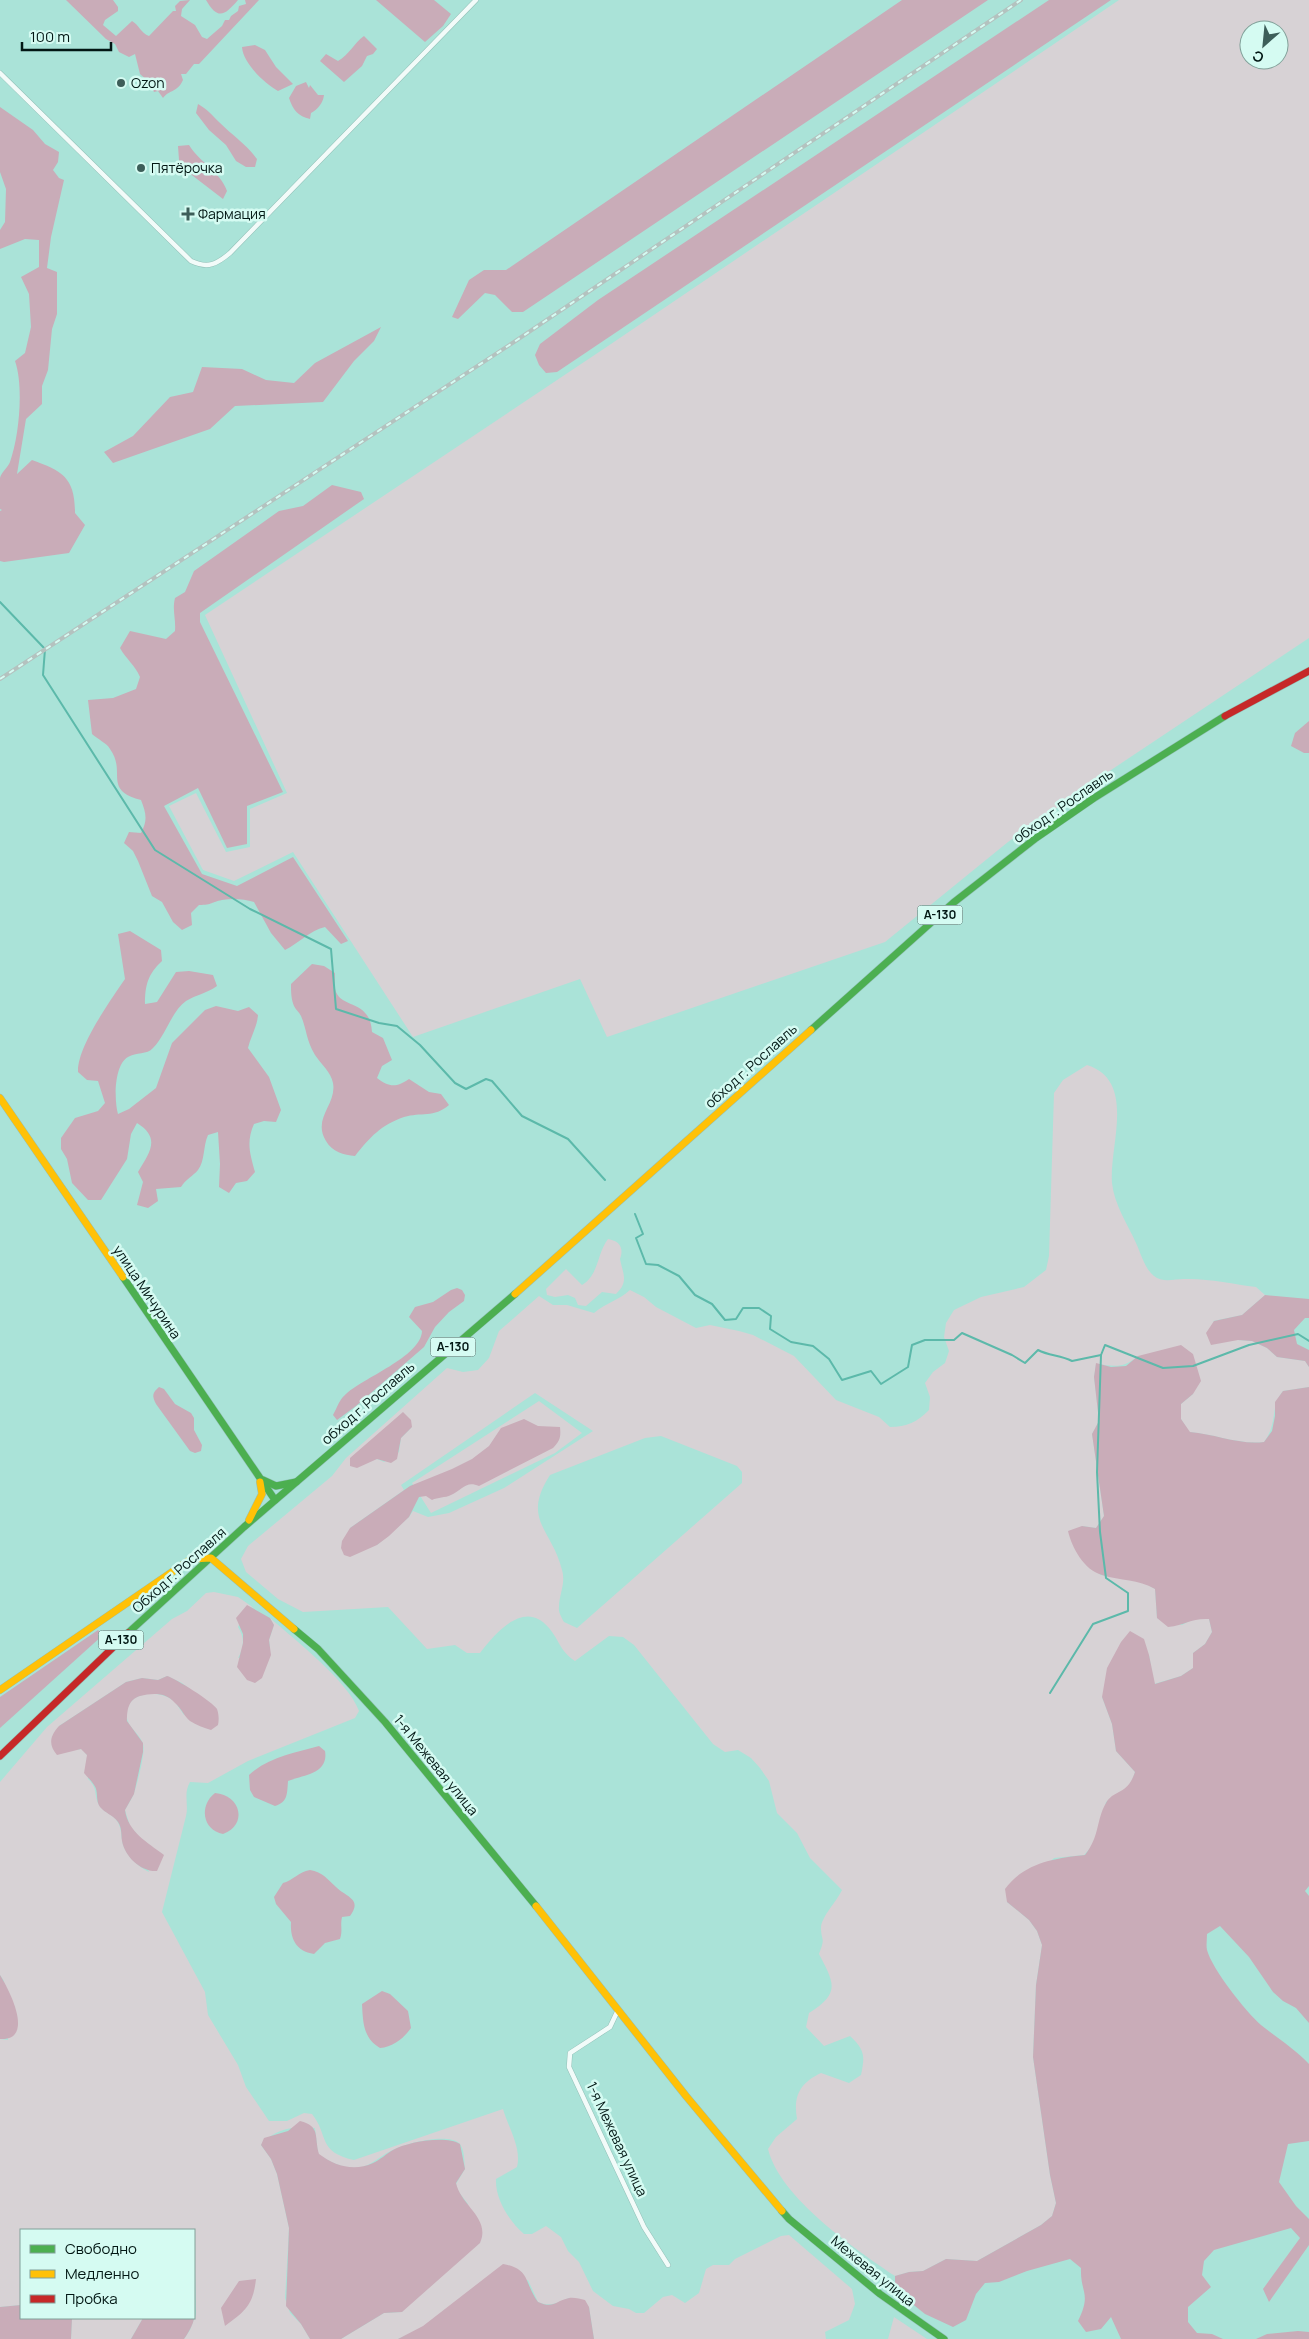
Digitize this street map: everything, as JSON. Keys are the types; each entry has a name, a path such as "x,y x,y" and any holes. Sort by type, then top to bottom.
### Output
{"main road":[{"name":"обход г. Рославль","path":"244,1527 515,1293 946,910 1001,865 1094,798 1162,754 1254,699 1309,671"},
{"name":"улица Мичурина","path":"0,1098 275,1500"},
{"path":"259,1477 276,1486 296,1482"},
{"path":"244,1527 262,1494 259,1477"},
{"name":"Обход г. Рославля","path":"0,1756 90,1668 244,1527"},
{"path":"0,1690 191,1559 211,1558"},
{"name":"1-я Межевая улица","path":"211,1558 318,1649 385,1722 686,2096 790,2219"},
{"name":"Межевая улица","path":"790,2219 880,2294 944,2339"}],"street":[{"path":"0,73 192,261 210,266 217,264 230,253 476,0"},
{"name":"1-я Межевая улица","path":"618,2010 610,2027 570,2053 569,2067 644,2227 668,2266"}],"shaded area":[{"path":"66,0 113,0 118,7 118,11 105,20 103,25 116,36 132,21 149,36 173,11 176,11 175,6 180,1 190,0 182,9 181,16 195,25 202,37 207,39 222,26 225,20 229,20 238,11 239,6 246,4 245,0 259,0 199,64 194,64 186,74 181,74 183,80 181,84 163,98 158,91 154,92 149,82 140,74 135,54 129,57 119,52 115,44 106,39"},
{"path":"206,0 238,0 222,14 214,11"},
{"path":"376,0 434,0 451,14 443,26 425,42"},
{"path":"902,0 988,0 523,312 512,312 495,295 485,293 458,319 452,317 469,280 484,270 506,270"},
{"path":"1049,0 1111,0 557,372 546,373 539,365 535,355 540,344 598,300"},
{"path":"1119,0 1309,0 1309,638 1114,768 1008,842 885,942 607,1037 580,979 413,1037 293,852 234,881 203,870 169,806 196,793 226,852 250,847 250,809 287,793 205,615 608,346"},
{"path":"364,36 377,49 373,54 367,56 362,66 344,82 320,61 326,54 338,61"},
{"path":"255,45 265,50 276,67 293,84 278,91 261,78 250,66 243,53 242,47"},
{"path":"306,82 309,88 310,85 318,95 324,95 320,106 311,113 310,119 296,112 289,98 296,86"},
{"path":"198,104 244,144 257,159 255,167 246,167 236,161 226,145 209,130 196,113"},
{"path":"0,107 33,130 45,144 59,152 58,162 53,170 59,178 64,180 51,237 47,268 57,272 57,314 52,329 48,370 42,386 42,404 26,419 17,474 32,460 59,472 70,484 73,492 75,513 85,525 69,553 4,562 0,561 0,511 2,510 0,509 0,478 10,462 18,426 20,398 15,361 25,353 31,327 29,294 21,277 39,267 39,240 25,239 0,249 0,230 5,222 6,189 0,172"},
{"path":"189,145 224,184 227,191 223,199 184,169 179,160 178,146"},
{"path":"381,327 374,341 354,361 323,402 235,406 210,429 113,463 104,452 133,436 170,397 193,392 202,367 242,369 266,380 294,383 315,363"},
{"path":"332,485 361,492 364,499 200,613 200,622 283,792 247,806 247,844 227,848 198,788 164,806 202,874 237,886 293,857 348,941 341,944 325,927 314,931 285,950 271,933 254,902 238,899 199,905 191,913 192,925 182,930 173,922 162,902 152,896 133,851 124,843 129,832 141,833 146,816 141,800 129,796 119,786 115,757 109,747 92,734 88,700 113,698 136,689 140,677 120,648 130,631 166,639 175,631 175,598 185,592 194,571 279,511 303,506"},
{"path":"1309,721 1309,753 1304,753 1291,746 1295,733"},
{"path":"130,931 161,950 162,961 148,980 145,1004 157,1002 176,972 189,971 213,975 217,986 186,1001 176,1011 162,1037 151,1050 131,1055 123,1061 116,1083 118,1114 129,1109 156,1088 172,1043 205,1010 216,1006 238,1011 249,1007 258,1015 248,1048 269,1077 281,1110 276,1122 264,1121 254,1124 249,1142 255,1172 247,1181 236,1183 229,1193 219,1187 218,1132 208,1135 200,1166 181,1187 156,1189 158,1201 148,1208 137,1205 143,1182 138,1172 149,1152 151,1140 149,1134 137,1123 131,1134 127,1159 101,1200 88,1200 72,1183 67,1159 61,1149 61,1138 75,1118 98,1111 105,1103 98,1081 87,1080 78,1072 79,1062 88,1037 125,979 118,934"},
{"path":"312,964 324,966 335,973 335,989 338,995 343,1000 361,1009 370,1021 372,1032 383,1038 392,1060 382,1066 377,1078 389,1085 400,1084 409,1079 429,1092 441,1094 449,1105 438,1112 396,1120 371,1137 355,1156 343,1154 335,1150 329,1145 322,1133 323,1118 332,1098 333,1083 328,1072 312,1050 301,1016 292,1001 291,984"},
{"path":"1087,1065 1102,1073 1112,1085 1116,1099 1117,1116 1112,1168 1113,1191 1115,1199 1151,1273 1157,1278 1165,1280 1202,1279 1256,1287 1265,1295 1242,1315 1213,1321 1238,1340 1252,1341 1267,1348 1277,1357 1305,1361 1309,1367 1309,1387 1283,1391 1276,1404 1269,1435 1264,1442 1245,1442 1189,1432 1181,1419 1181,1404 1193,1394 1138,1356 1128,1363 1118,1366 1096,1364 1094,1377 1099,1421 1092,1434 1104,1516 1096,1528 1082,1526 1100,1575 1143,1582 1155,1589 1157,1618 1182,1625 1195,1618 1209,1619 1212,1632 1205,1644 1193,1653 1193,1668 1181,1676 1154,1684 1149,1655 1102,1697 1112,1724 1116,1751 1135,1772 1130,1786 1106,1802 1094,1844 1084,1855 1054,1858 1007,1902 1029,1920 1037,1931 1042,1945 1036,1985 1033,2057 1050,2175 1056,2203 1052,2216 1041,2225 977,2261 946,2259 923,2271 895,2276 840,2237 803,2204 787,2186 775,2167 768,2149 776,2137 797,2119 797,2097 808,2081 821,2073 849,2083 861,2075 863,2054 859,2045 850,2036 824,2046 806,2027 809,2013 826,1999 832,1987 831,1980 819,1954 823,1942 821,1927 824,1918 842,1890 810,1858 797,1833 777,1813 769,1781 751,1758 738,1750 725,1752 713,1744 634,1645 623,1637 609,1636 575,1661 563,1649 549,1628 539,1620 530,1617 520,1618 511,1622 480,1653 467,1653 455,1645 427,1649 388,1607 303,1612 278,1599 246,1572 241,1559 248,1546 332,1476 346,1458 447,1368 463,1372 478,1370 489,1358 499,1331 539,1296 553,1305 567,1305 594,1313 630,1290 644,1297 656,1307 696,1328 710,1325 753,1335 794,1356 836,1400 879,1417 890,1427 907,1425 916,1421 929,1410 930,1397 925,1383 933,1372 945,1363 949,1351 944,1337 946,1323 954,1310 981,1297 1024,1287 1046,1270 1049,1256 1054,1093 1063,1080","holes":["535,1393 593,1431 504,1488 449,1513 428,1517 413,1511 409,1517 377,1545 350,1528 404,1490 401,1485","412,1427 401,1438 399,1452 384,1462 377,1459 370,1461","661,1436 737,1466 742,1472 742,1483 577,1628 564,1622 560,1615 559,1602 563,1575 557,1556 538,1514 538,1503 542,1490 550,1475 645,1438"]},
{"path":"608,1239 616,1241 622,1252 620,1259 624,1282 616,1294 602,1292 586,1306 578,1305 575,1298 568,1295 555,1297 547,1295 546,1289 566,1269 582,1285 588,1281 595,1270"},
{"path":"457,1288 462,1290 465,1295 464,1301 449,1312 435,1327 424,1347 337,1420 333,1415 343,1397 353,1388 402,1358 419,1341 422,1331 409,1317 415,1307 433,1302"},
{"path":"1265,1295 1309,1299 1309,1318 1305,1318 1294,1330 1297,1344 1309,1350 1309,1367 1305,1361 1277,1357 1267,1348 1252,1341 1238,1340 1211,1345 1206,1333 1214,1321 1242,1315"},
{"path":"1181,1345 1193,1354 1201,1381 1193,1394 1181,1404 1181,1419 1190,1432 1236,1441 1264,1442 1272,1431 1275,1402 1283,1391 1309,1387 1309,1886 1305,1891 1309,1896 1309,2023 1296,2008 1283,2001 1273,1992 1249,1957 1220,1926 1207,1934 1207,1950 1215,1968 1247,2010 1261,2025 1292,2048 1309,2064 1309,2141 1288,2144 1279,2182 1296,2206 1309,2219 1309,2245 1269,2302 1263,2289 1300,2238 1291,2228 1214,2250 1204,2261 1202,2275 1211,2287 1188,2307 1188,2322 1197,2333 1212,2334 1223,2339 1121,2339 1111,2317 1101,2329 1086,2332 1078,2321 1085,2299 1081,2268 1070,2259 1027,2271 999,2282 985,2283 976,2294 966,2320 953,2327 925,2314 895,2290 895,2276 923,2271 946,2259 977,2261 1041,2225 1052,2216 1056,2203 1050,2175 1033,2057 1036,1985 1042,1945 1037,1931 1029,1920 1007,1902 1005,1889 1021,1873 1041,1863 1085,1855 1096,1835 1106,1803 1132,1780 1135,1772 1116,1751 1112,1724 1102,1697 1107,1668 1121,1642 1130,1631 1144,1639 1155,1684 1181,1676 1193,1668 1193,1653 1205,1644 1212,1632 1209,1619 1168,1627 1157,1618 1155,1589 1142,1583 1102,1575 1090,1568 1080,1558 1072,1544 1068,1531 1082,1526 1096,1528 1104,1516 1092,1434 1099,1421 1094,1377 1096,1363 1111,1367 1126,1366 1138,1356"},
{"path":"159,1387 164,1389 175,1404 191,1413 194,1418 194,1430 202,1445 201,1451 195,1453 190,1451 156,1404 153,1395"},
{"path":"539,1401 582,1433 555,1453 431,1513 412,1483"},
{"path":"403,1412 411,1420 412,1427 401,1438 397,1459 391,1463 377,1459 357,1468 350,1466 350,1458"},
{"path":"524,1419 538,1426 560,1427 559,1441 553,1448 479,1486 475,1484 467,1485 451,1495 432,1500 426,1496 419,1497 409,1517 389,1536 377,1545 350,1557 344,1555 341,1548 342,1541 350,1528 410,1486 472,1459 489,1446 501,1428"},
{"path":"214,1592 238,1597 254,1608 247,1606 238,1627 243,1642 238,1658 270,1647 269,1640 274,1625 270,1618 333,1674 344,1687 359,1711 355,1718 248,1761 208,1783 190,1782 186,1795 186,1816 162,1912 205,1992 208,2015 238,2065 246,2087 269,2121 287,2121 304,2113 312,2114 329,2147 342,2157 354,2160 503,2109 516,2145 518,2160 517,2167 496,2179 500,2202 513,2223 524,2234 532,2234 546,2226 561,2237 568,2251 579,2262 593,2291 613,2306 629,2309 636,2313 644,2313 663,2297 672,2295 685,2303 699,2293 706,2269 713,2265 729,2265 735,2259 781,2236 789,2235 852,2289 855,2304 849,2320 825,2332 826,2339 594,2339 589,2307 569,2298 550,2304 538,2302 528,2280 398,2339 341,2339 384,2313 402,2312 468,2204 458,2191 456,2184 465,2169 464,2155 459,2143 453,2140 437,2139 418,2142 390,2151 364,2167 347,2167 332,2162 318,2154 315,2128 307,2127 286,2129 273,2135 261,2145 271,2159 277,2174 289,2228 285,2298 290,2313 301,2324 310,2339 184,2339 190,2330 196,2314 195,2229 20,2229 20,2305 0,2307 0,2039 8,2040 4,1981 0,1975 0,1782 47,1727 172,1619 187,1611 206,1593","holes":["167,1676 182,1683 195,1693 184,1715 175,1702 163,1695 155,1694 148,1694 134,1699 127,1710 128,1721 144,1748 135,1789 125,1810 130,1826 136,1833 149,1872 128,1855 123,1845 118,1823 98,1803 94,1786 88,1779 87,1755 82,1749 73,1750 59,1726 126,1682 142,1678 158,1680"]},
{"path":"247,1605 270,1618 274,1625 269,1640 271,1655 262,1678 255,1683 247,1680 237,1667 243,1643 243,1634 236,1618"},
{"path":"98,1630 103,1635 0,1728 0,1697"},
{"path":"167,1676 209,1701 218,1711 219,1721 218,1725 211,1730 197,1725 188,1719 171,1699 159,1694 140,1696 133,1700 129,1706 127,1721 143,1743 143,1752 134,1794 125,1810 130,1824 139,1836 164,1855 157,1871 151,1871 140,1866 126,1853 118,1822 100,1807 95,1787 84,1773 87,1755 81,1749 57,1755 52,1747 51,1740 59,1726 126,1682 142,1678 158,1680"},
{"path":"319,1746 325,1751 323,1765 314,1772 288,1781 285,1800 275,1806 254,1797 250,1790 249,1775 256,1769 282,1756"},
{"path":"215,1793 231,1799 236,1804 238,1811 236,1824 231,1830 223,1834 211,1828 205,1816 207,1804"},
{"path":"310,1870 324,1876 352,1899 355,1906 350,1916 342,1917 340,1939 325,1943 314,1954 303,1950 295,1943 291,1922 276,1904 274,1897 283,1883 302,1872"},
{"path":"0,1975 14,2003 18,2024 16,2032 10,2037 0,2039"},
{"path":"382,1991 390,1994 408,2011 411,2028 398,2041 380,2048 374,2044 367,2034 362,2004"},
{"path":"300,2121 307,2123 314,2129 319,2154 332,2162 345,2166 366,2166 376,2162 399,2147 417,2142 446,2140 460,2144 465,2169 456,2183 463,2199 479,2219 482,2226 480,2243 402,2312 384,2313 341,2339 310,2339 301,2324 286,2306 289,2228 277,2174 271,2159 261,2145 264,2138 288,2131"},
{"path":"503,2264 512,2266 523,2273 538,2302 551,2305 569,2298 585,2300 589,2307 594,2339 398,2339 423,2326"},
{"path":"256,2279 253,2296 247,2307 225,2326 221,2308 239,2281"},
{"path":"20,2305 20,2319 72,2319 71,2339 0,2339 0,2307"},
{"path":"894,2317 927,2339 888,2339"},
{"path":"72,2319 142,2319 131,2339 71,2339"},
{"path":"142,2319 194,2319 184,2339 131,2339"},
{"path":"1298,2331 1309,2332 1309,2339 1256,2339 1267,2334"}],"waterway":[{"path":"0,602 45,649 43,675 155,850 250,909 331,949 336,1009 379,1023 397,1026 420,1045 455,1083 466,1089 486,1079 492,1081 522,1116 568,1139 605,1180"},
{"path":"635,1214 643,1234 636,1238 646,1264 658,1265 679,1276 695,1295 712,1304 725,1320 736,1319 743,1308 759,1308 771,1316 770,1329 791,1342 813,1346 829,1359 842,1380 871,1371 881,1384 908,1367 912,1345 925,1340 954,1340 962,1333 1012,1355 1025,1363 1038,1350 1072,1361 1101,1355 1105,1345 1163,1368 1193,1366 1249,1345 1298,1334 1309,1341"},
{"path":"1050,1693 1093,1624 1128,1611 1128,1593 1106,1578 1100,1532 1097,1472 1101,1355"}],"railway":[{"path":"0,679 514,342 1021,0"}],"traffic: fast":[{"path":"811,1030 953,903 1036,838 1094,798 1225,716"},
{"path":"123,1277 275,1500"},
{"path":"128,1633 244,1527 515,1294"},
{"path":"263,1480 276,1486 296,1482"},
{"path":"294,1629 318,1649 385,1722 536,1906"},
{"path":"782,2211 789,2219 880,2294 944,2339"}],"traffic: slow":[{"path":"515,1294 811,1030"},
{"path":"0,1098 123,1277"},
{"path":"249,1520 262,1494 260,1482"},
{"path":"0,1690 191,1559 211,1558 294,1629"},
{"path":"536,1906 686,2096 782,2211"}],"traffic: jam":[{"path":"1225,716 1309,671"},
{"path":"0,1756 128,1633"}],"place":[{"name":"Ozon","path":"121,83"},
{"name":"Пятёрочка","path":"141,168"},
{"name":"Фармация","path":"188,214"}]}
